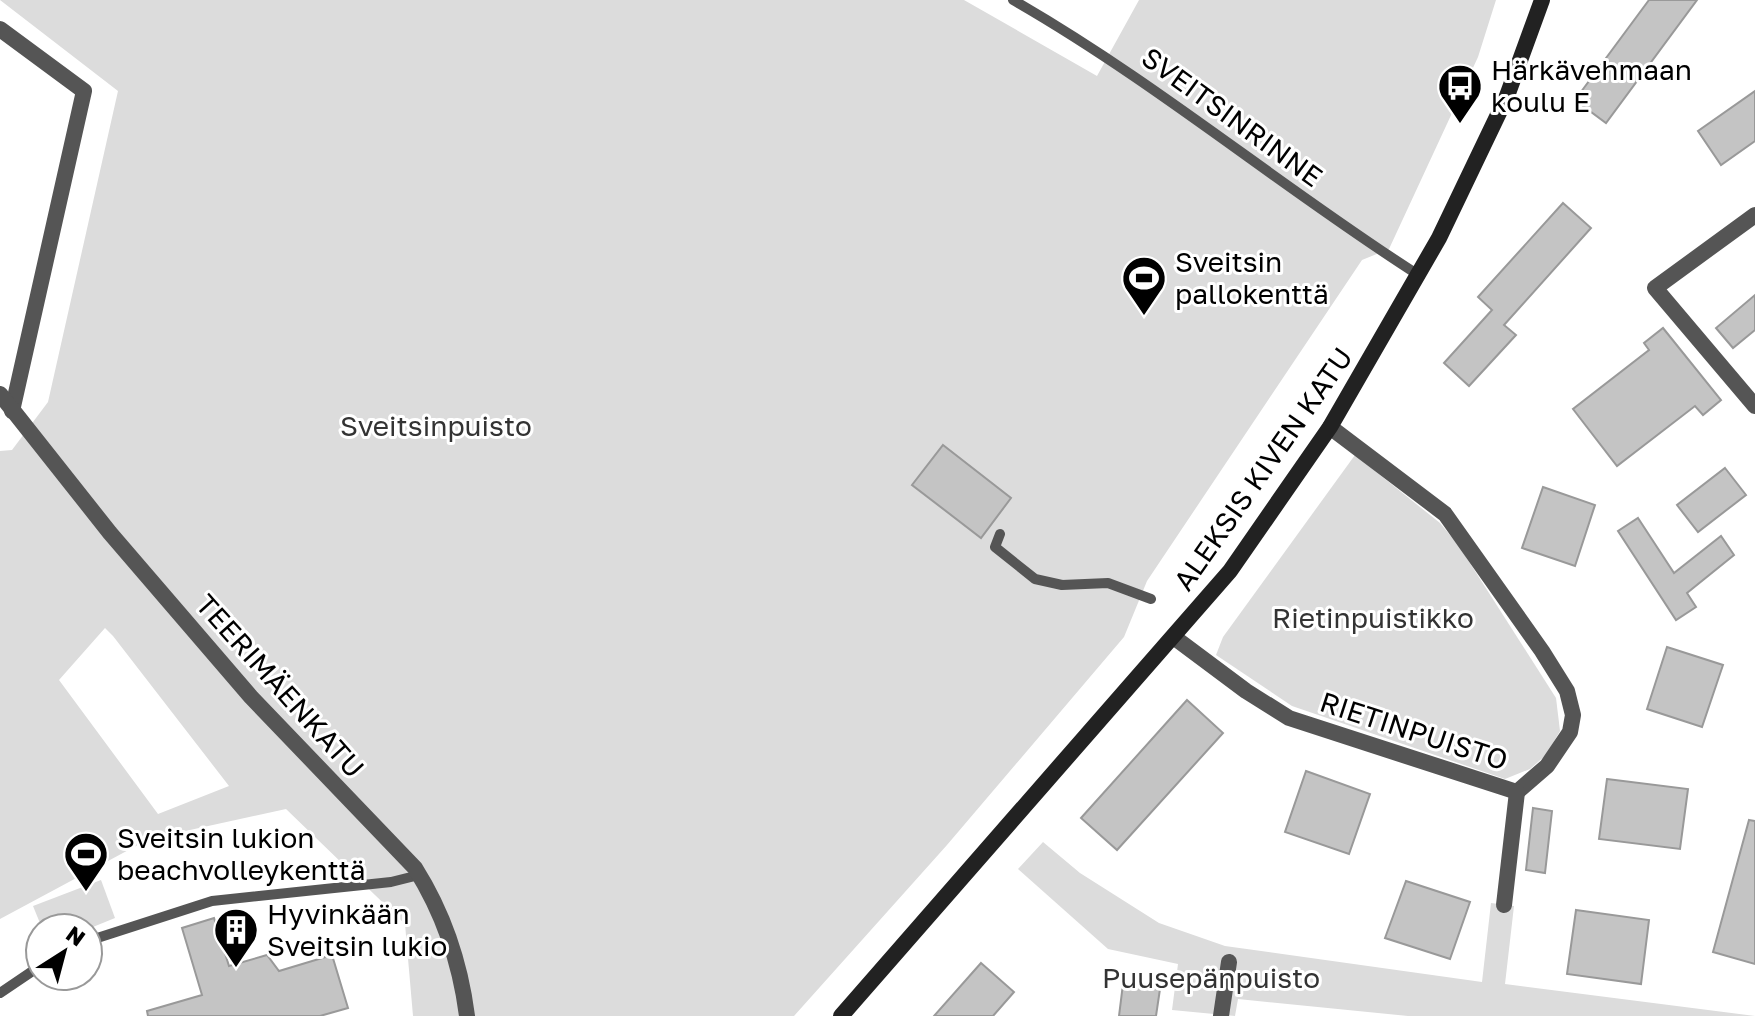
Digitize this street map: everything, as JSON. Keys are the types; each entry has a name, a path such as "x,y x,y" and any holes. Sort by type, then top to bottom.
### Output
{"street":[{"name":"ALEKSIS KIVEN KATU","path":"841,1016 1175,638 1230,571 1330,427 1420,276 1507,96 1542,0"},
{"path":"0,29 84,91 12,411"},
{"path":"1755,215 1655,288 1755,406"},
{"name":"TEERIMÄENKATU","path":"0,394 110,533 241,686 315,767 386,835 419,875 435,899 455,952 467,1016"},
{"name":"RIETINPUISTO","path":"1175,638 1246,691 1289,718 1517,792 1547,766 1570,732 1573,715 1567,691 1445,514 1330,427"},
{"path":"1504,905 1517,792"},
{"path":"1221,1016 1229,962"}],"lane":[{"name":"SVEITSINRINNE","path":"1013,0 1090,44 1316,208 1420,276"},
{"path":"1000,534 995,547 1035,579 1062,585 1108,583 1151,599"},
{"path":"104,936 212,901 391,882 419,875"},
{"path":"0,993 24,977"}],"green space":[{"name":"Sveitsinpuisto","path":"0,0 964,0 1097,76 1139,0 1496,0 1478,57 1389,249 1362,260 1147,581 1124,637 947,845 794,1016 413,1016 405,924 286,809 149,839 0,919 0,451 12,450 48,402 118,91","holes":["105,628 229,786 158,814 59,680"]},
{"name":"Rietinpuistikko","path":"1355,455 1440,523 1459,546 1556,698 1560,731 1546,755 1530,769 1505,779 1292,706 1216,655 1223,637"},
{"name":"Puusepänpuisto","path":"1043,842 1080,873 1159,923 1225,946 1482,982 1491,903 1514,906 1505,984 1755,1016 1408,1016 1238,999 1235,1016 1172,1010 1178,964 1108,949 1018,869"},
{"name":"Sveitsin lukion beachvolleykenttä","path":"101,880 115,918 104,922 104,912 35,912 33,906"}],"building":[{"path":"1649,0 1697,0 1606,123 1575,100"},
{"path":"1755,91 1755,141 1721,165 1698,131"},
{"path":"1563,203 1591,228 1504,325 1516,335 1469,386 1444,363 1492,310 1478,297"},
{"path":"1755,295 1755,330 1733,348 1716,328"},
{"path":"1663,328 1721,400 1703,415 1695,406 1617,466 1573,409 1649,350 1644,343"},
{"path":"943,445 1011,498 981,538 912,485"},
{"path":"1725,468 1746,495 1698,532 1677,505"},
{"path":"1543,487 1595,505 1575,566 1522,548"},
{"path":"1638,518 1674,573 1721,536 1734,555 1687,593 1696,607 1676,620 1618,531"},
{"path":"1667,647 1723,665 1702,727 1647,709"},
{"path":"1187,700 1223,733 1117,850 1081,818"},
{"path":"1306,771 1370,794 1349,854 1285,832"},
{"path":"1607,779 1688,789 1680,849 1599,839"},
{"path":"1533,808 1552,811 1545,873 1526,870"},
{"path":"1749,820 1755,821 1755,964 1713,952"},
{"path":"1406,881 1470,902 1450,959 1385,938"},
{"path":"1576,910 1649,920 1641,984 1567,974"},
{"name":"Hyvinkään Sveitsin lukio","path":"214,918 229,966 267,955 279,971 332,955 348,1008 320,1016 148,1016 147,1011 202,995 182,928"},
{"path":"981,963 1014,992 993,1016 934,1016"},
{"path":"1123,984 1160,989 1156,1016 1119,1016"}],"place":[{"name":"Härkävehmaan koulu E","path":"1460,125"},
{"name":"Sveitsin pallokenttä","path":"1144,317"},
{"name":"Sveitsin lukion beachvolleykenttä","path":"86,893"},
{"name":"Hyvinkään Sveitsin lukio","path":"236,969"}]}
